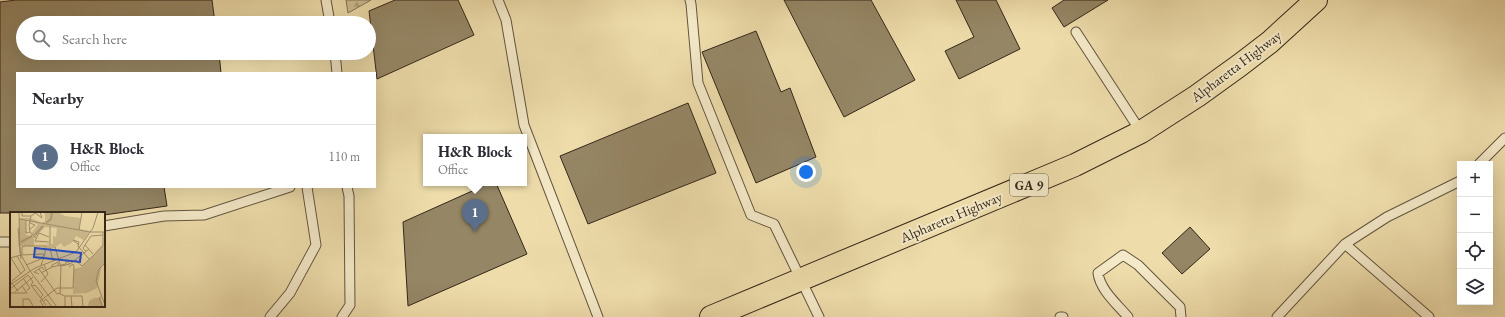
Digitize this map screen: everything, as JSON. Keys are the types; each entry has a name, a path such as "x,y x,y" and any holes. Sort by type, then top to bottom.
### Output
{"main road":[{"name":"Alpharetta Highway","path":"711,317 1075,166 1141,132 1197,96 1240,65 1270,42 1316,0"}],"lane":[{"path":"326,0 329,16"},
{"path":"498,0 506,20 524,125 598,317"},
{"path":"690,0 698,83 751,215 774,224 819,317"},
{"path":"1076,32 1141,132"},
{"path":"336,60 337,72"},
{"path":"1482,161 1505,138"},
{"path":"1277,317 1345,244 1387,217 1457,182"},
{"path":"105,226 164,216 204,215 287,188"},
{"path":"270,317 290,293 316,245 307,188"},
{"path":"342,317 350,305 349,196 347,188"},
{"path":"1345,244 1429,317"},
{"path":"1128,317 1102,286 1098,273 1123,255 1138,265 1180,307 1181,317"}],"green space":[{"path":"346,0 371,0 348,13"}],"building":[{"path":"16,0 212,0 214,16 16,16 16,60 220,60 221,72 16,72 16,188 164,188 167,206 105,215 105,212 0,213 0,2"},
{"path":"395,0 458,0 474,35 377,79 375,60 376,60 376,16 370,16 369,11"},
{"path":"784,0 871,0 915,80 844,117"},
{"path":"956,0 996,0 1020,49 959,79 945,51 974,37"},
{"path":"1064,0 1108,0 1064,27 1052,8"},
{"path":"756,31 781,92 790,88 816,157 756,183 702,52"},
{"path":"688,103 716,173 588,224 560,156"},
{"path":"483,186 497,186 527,254 408,306 403,222"},
{"path":"1190,227 1210,249 1182,274 1162,253"}],"place":[{"name":"H&R Block","path":"475,232"}]}
